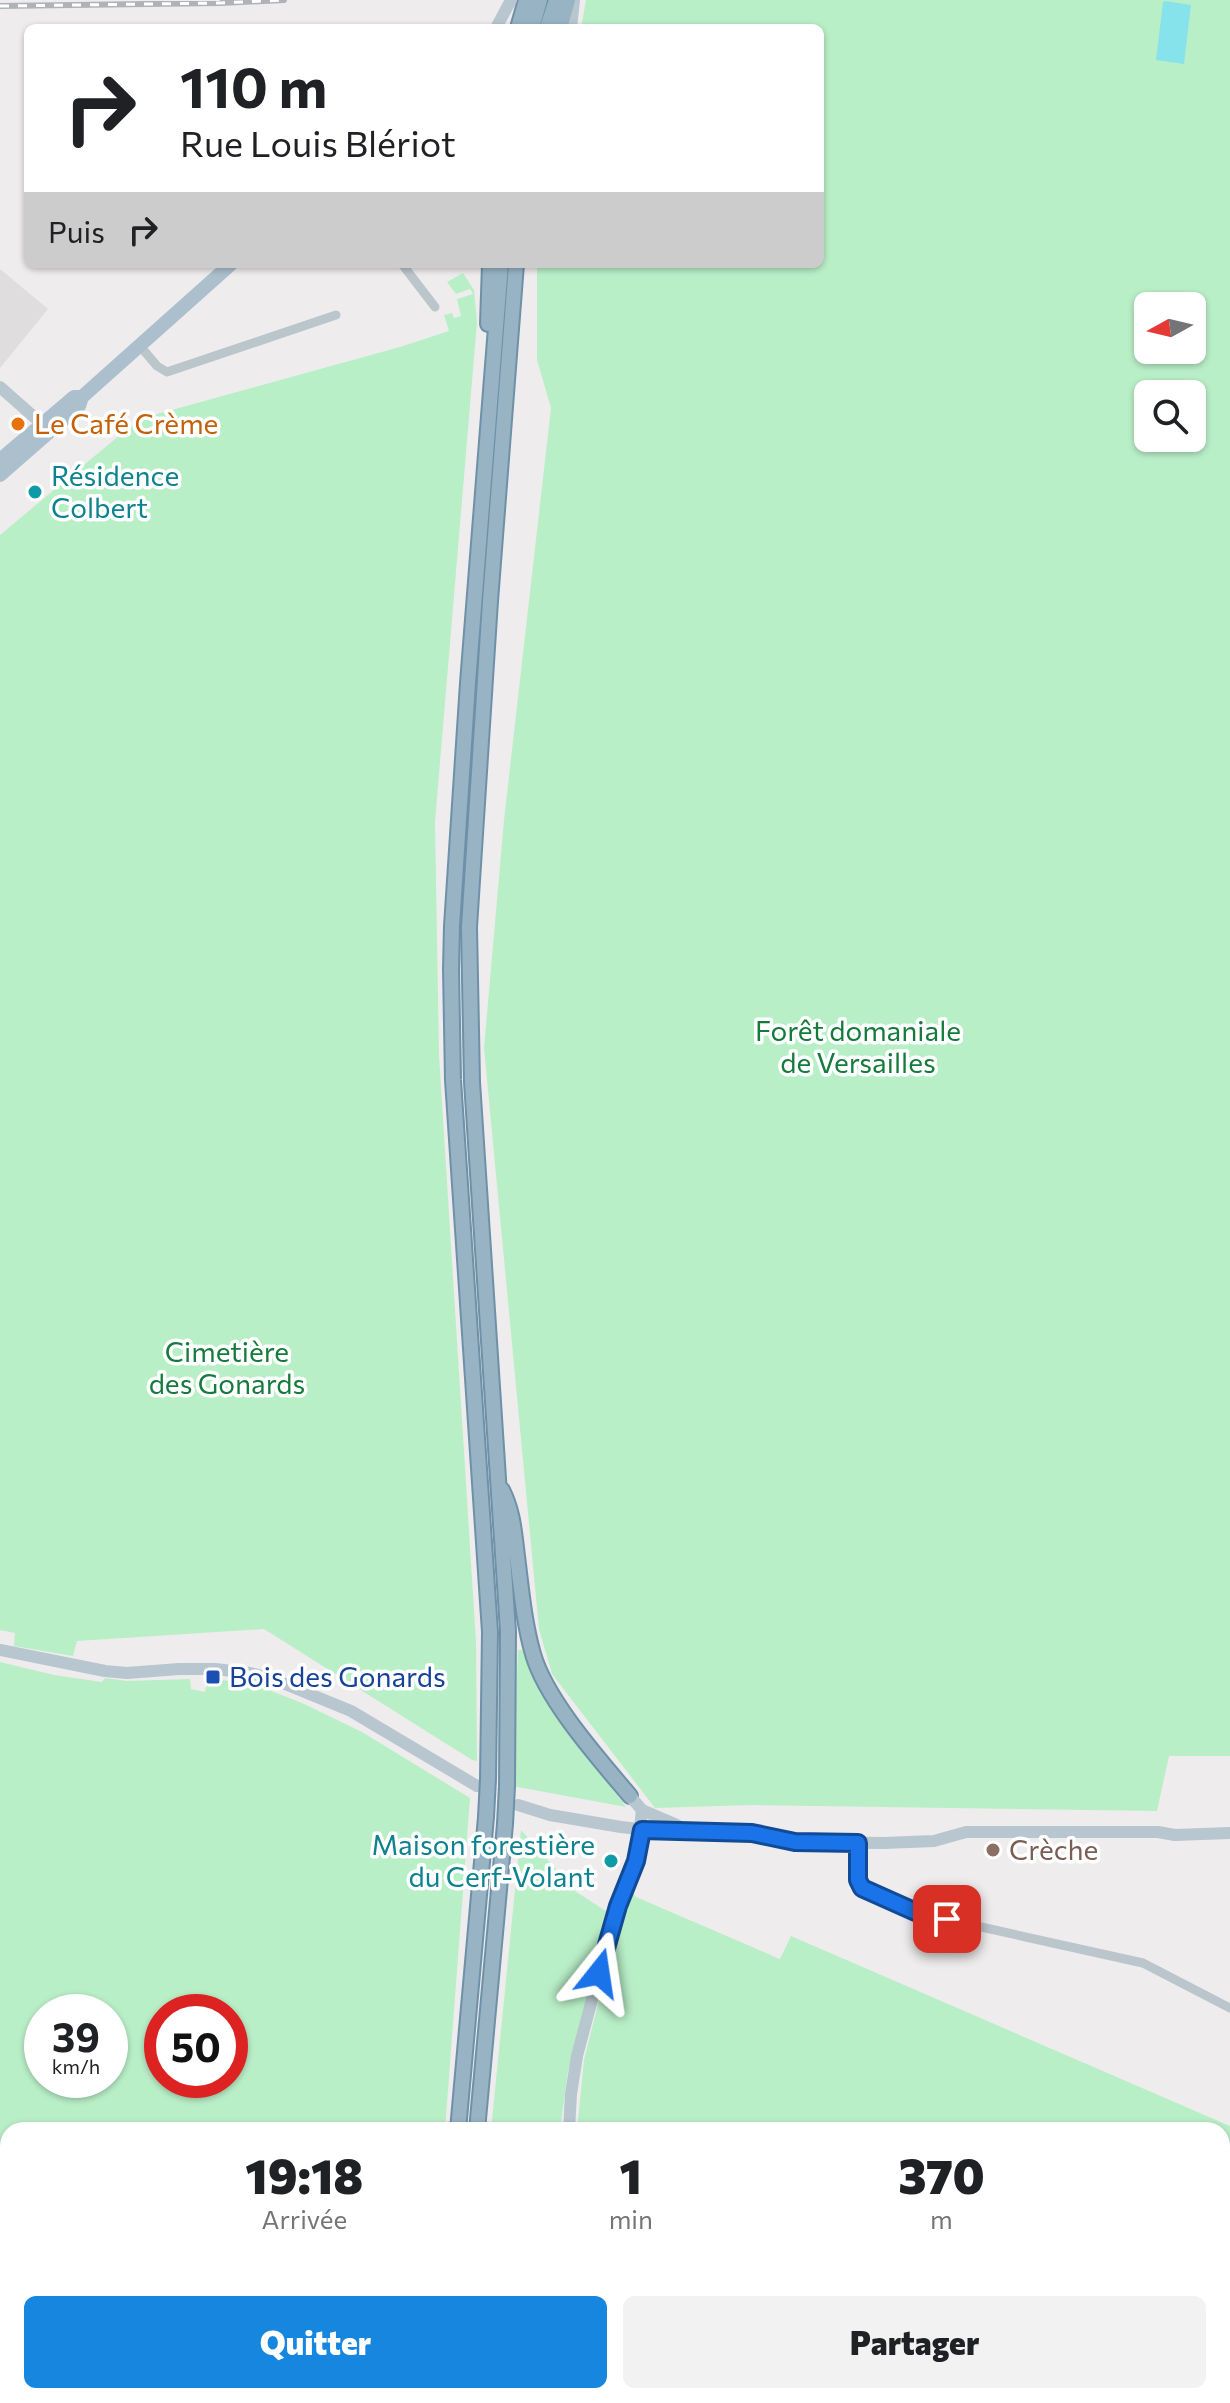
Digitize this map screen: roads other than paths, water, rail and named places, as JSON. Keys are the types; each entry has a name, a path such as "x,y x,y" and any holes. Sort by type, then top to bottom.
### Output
{"highway":[{"path":"519,24 526,0"},
{"path":"533,24 540,0"},
{"path":"548,24 556,0"},
{"path":"562,24 571,0"},
{"path":"490,268 485,369 491,390"},
{"path":"459,2122 486,1817 482,1782 490,1632 453,1080 451,969 468,683 501,268"},
{"path":"478,2122 505,1824 508,1631 472,1082 469,927 517,268"},
{"path":"499,1483 511,1507 532,1653 540,1673 593,1751 630,1796"}],"main road":[{"path":"498,24 511,0"},
{"path":"571,0 571,24"},
{"path":"0,460 79,406 82,397 227,268"},
{"path":"0,387 46,427"},
{"path":"0,475 46,427"},
{"path":"0,1650 105,1671 127,1673 206,1669 235,1670 262,1676 351,1711 482,1782"},
{"path":"630,1796 642,1810 677,1825 685,1832"},
{"path":"518,1805 550,1815 642,1830 752,1833 795,1842 934,1841 966,1832 1230,1833"},
{"path":"569,2122 571,2094 581,2042 611,1928 636,1861 642,1810"}],"street":[{"path":"405,268 435,307"},
{"path":"140,346 157,366 167,372 336,315"},
{"path":"858,1843 858,1880 862,1888 918,1913 1143,1963 1230,2008"}],"water":[{"path":"1165,1 1191,5 1184,64 1156,60"}],"railway":[{"path":"0,6 284,0"}],"place":[{"name":"Le Café Crème","path":"18,424"},
{"name":"Résidence Colbert","path":"35,492"},
{"name":"Bois des Gonards","path":"213,1677"},
{"name":"Crèche","path":"993,1850"},
{"name":"Maison forestière du Cerf-Volant","path":"611,1861"}],"park label":[{"name":"Forêt domaniale de Versailles","path":"858,1047"},
{"name":"Cimetière des Gonards","path":"227,1368"}]}
